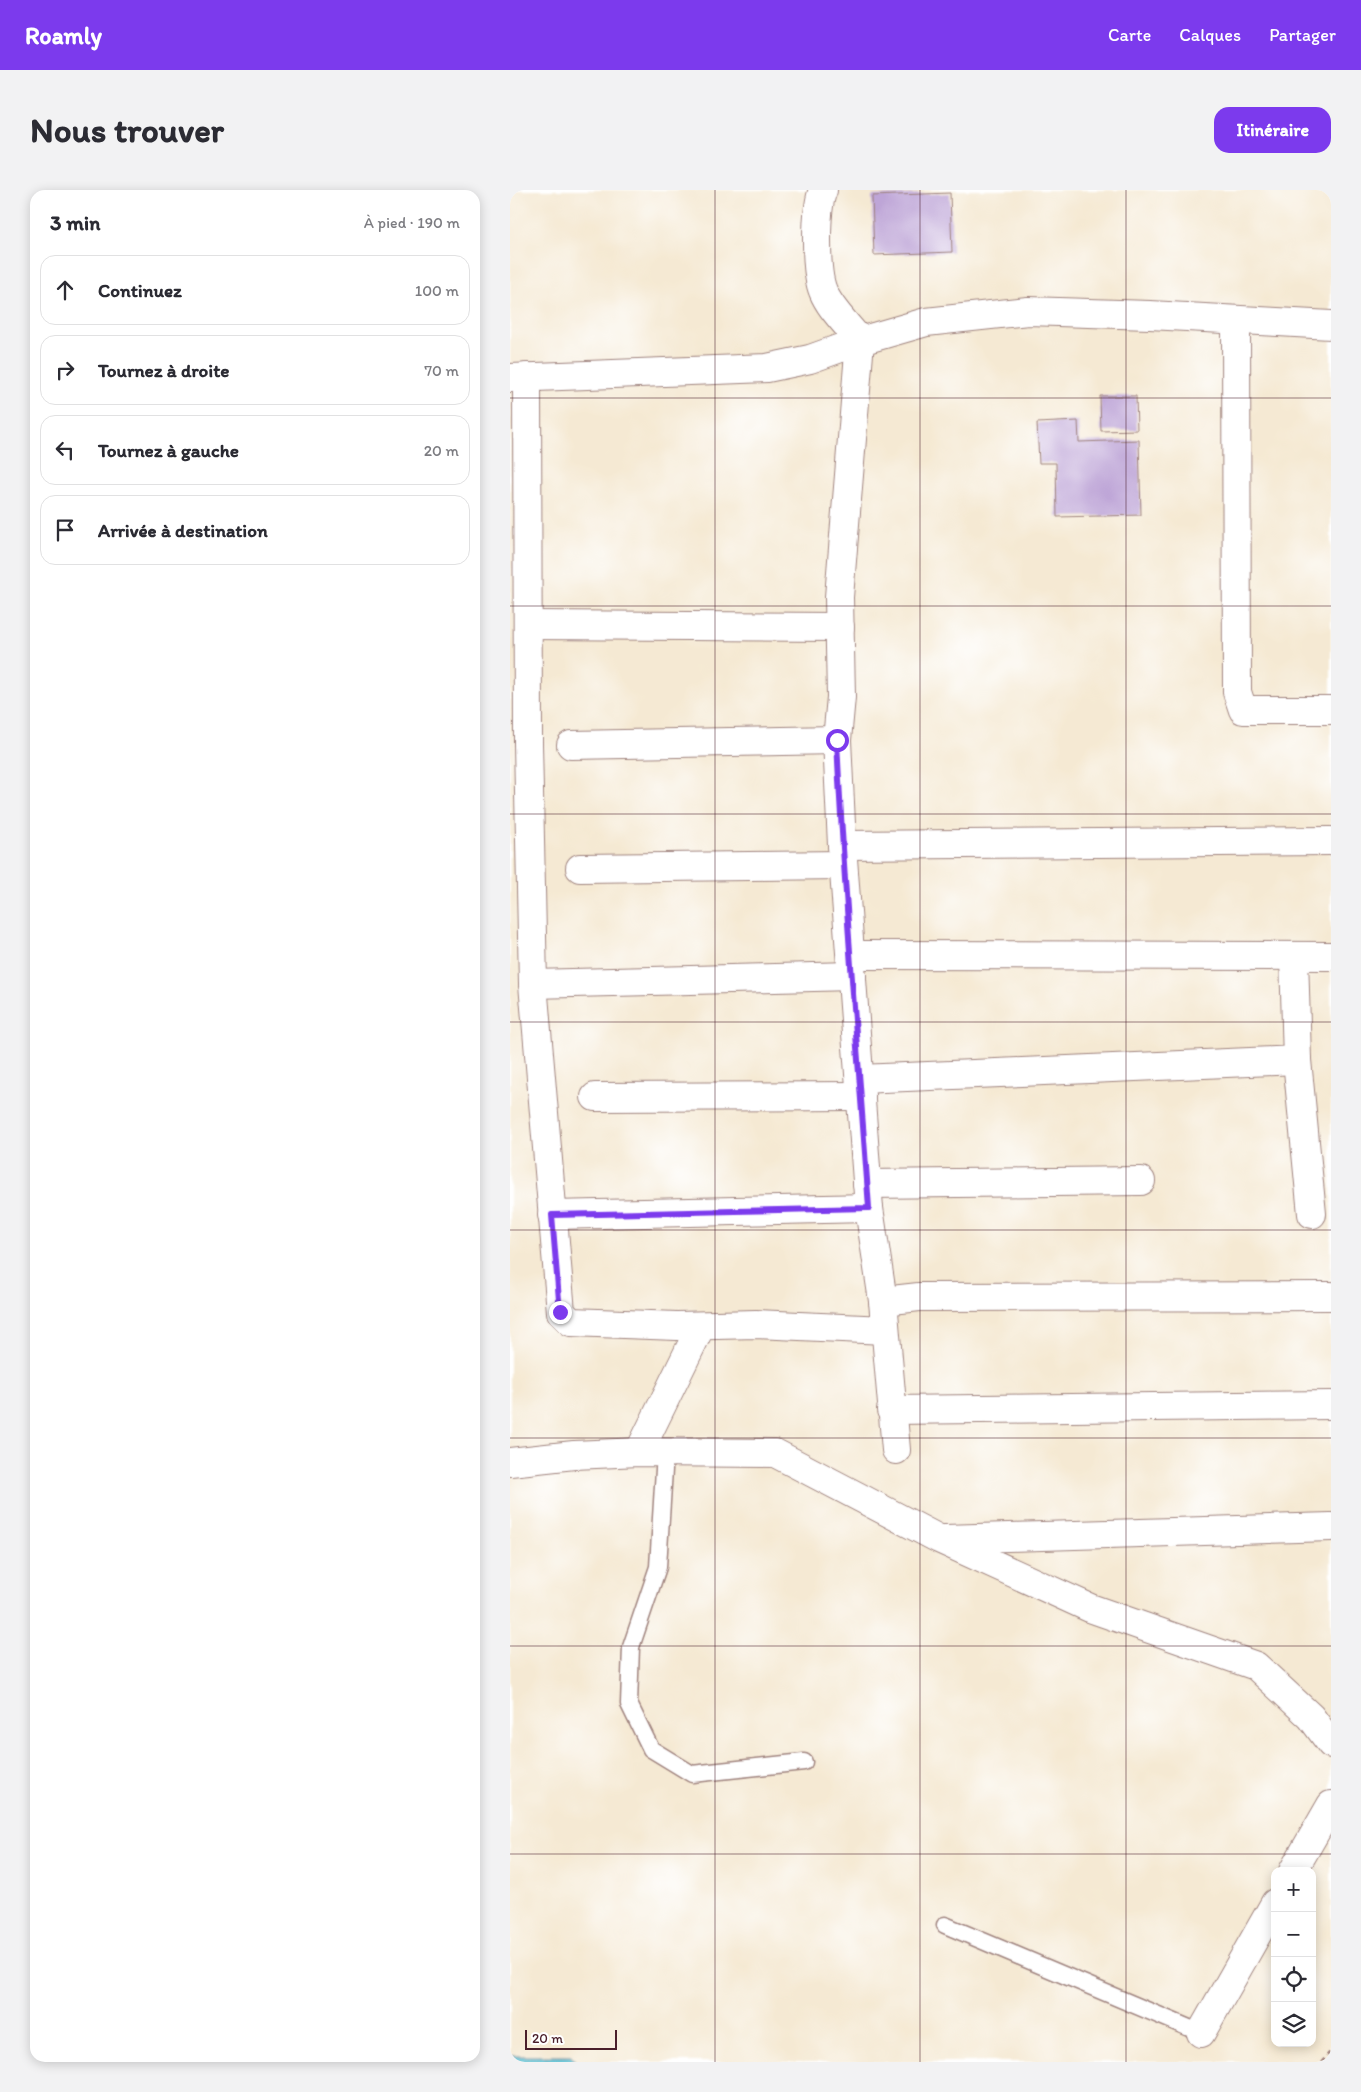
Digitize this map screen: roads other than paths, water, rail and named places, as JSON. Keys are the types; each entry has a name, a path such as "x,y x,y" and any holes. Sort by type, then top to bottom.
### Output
{"street":[{"path":"823,190 817,269 823,291 860,341 839,597 841,697 837,740 842,855 852,966 868,1196 883,1301 891,1410 896,1450"},
{"path":"885,1330 756,1324 701,1326 571,1322 560,1312 533,984 528,744 528,625 518,377 767,368 810,359 860,341 926,322 1028,311 1150,315 1331,325"},
{"path":"1236,320 1237,692 1242,710 1331,710"},
{"path":"528,625 840,627"},
{"path":"570,745 837,740"},
{"path":"580,868 842,855 1331,841"},
{"path":"1294,956 1297,1060 1312,1214"},
{"path":"533,984 852,966 1331,956"},
{"path":"595,1097 860,1087 1297,1060"},
{"path":"552,1215 1141,1181"},
{"path":"883,1301 919,1297 1331,1296"},
{"path":"652,1453 701,1326"},
{"path":"891,1410 1331,1405"},
{"path":"510,1462 574,1455 776,1453 939,1539 1090,1608 1256,1666 1311,1717 1331,1744"},
{"path":"939,1539 1331,1527"},
{"path":"1295,1867 1331,1805"},
{"path":"1201,2033 1271,1910"}],"lane":[{"path":"652,1453 658,1567 630,1647 629,1704 651,1749 692,1774 804,1762"},
{"path":"944,1925 1201,2033"}],"water":[{"path":"510,2056 571,2056 576,2062 510,2062"}]}
